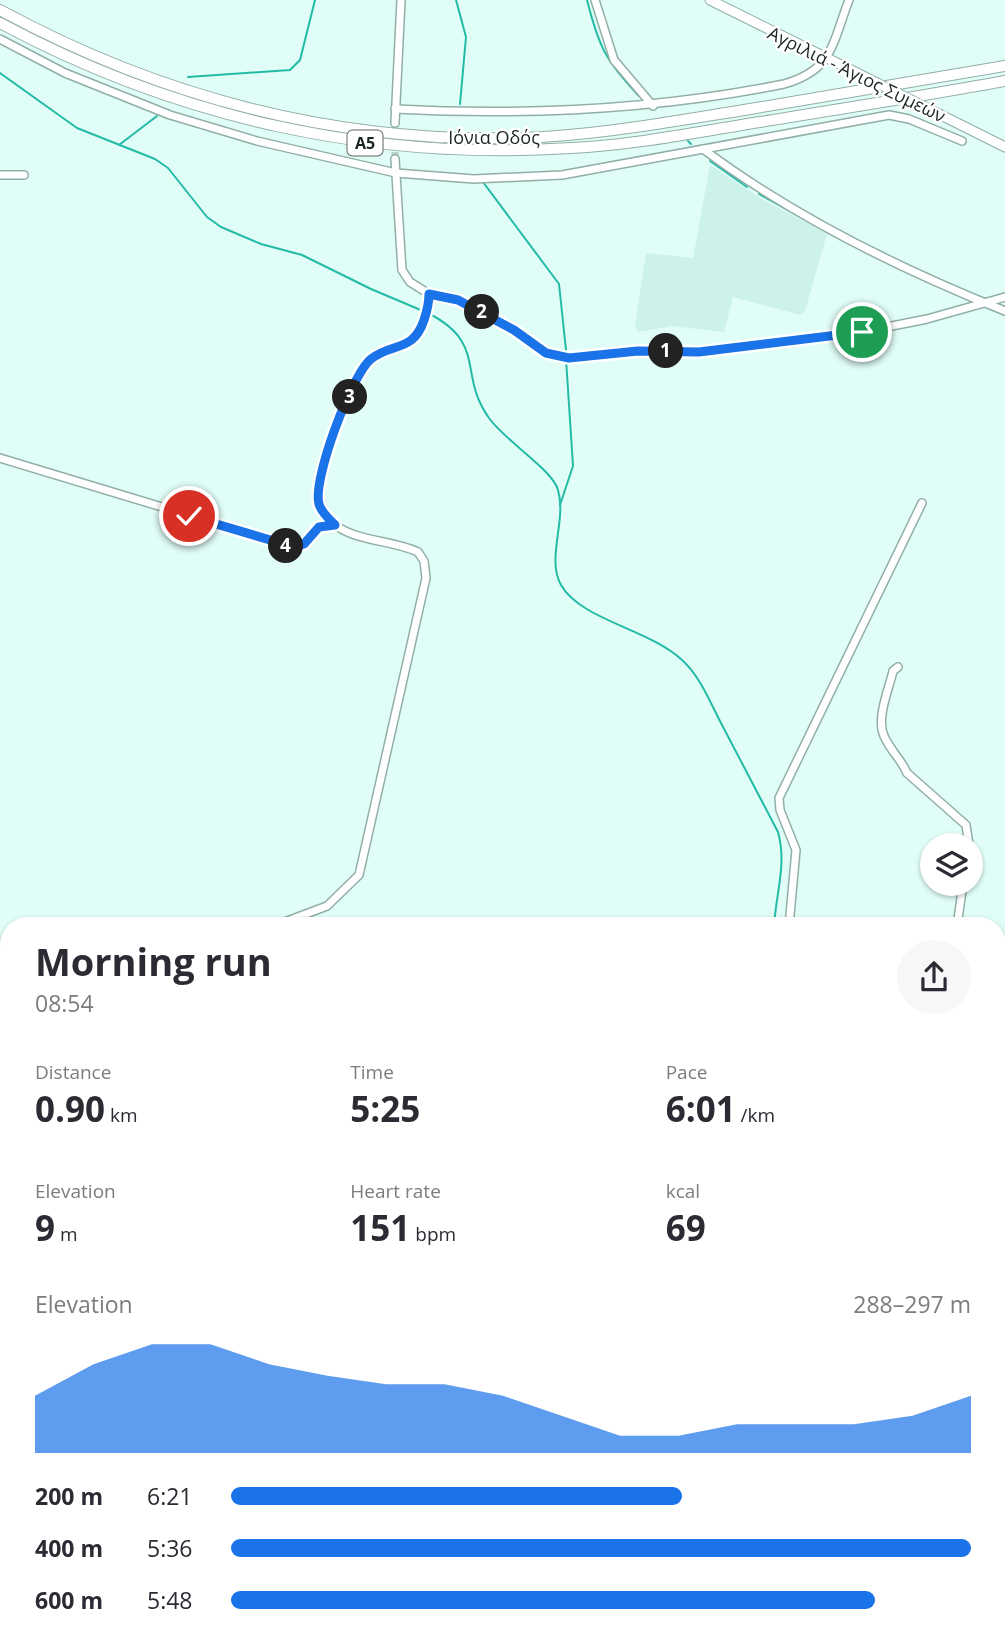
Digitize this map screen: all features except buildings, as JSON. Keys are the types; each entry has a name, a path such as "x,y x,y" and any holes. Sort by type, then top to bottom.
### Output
{"highway":[{"name":"Ιόνια Οδός","path":"0,9 92,55 195,94 310,122 378,132 443,137 520,138 586,133 1005,66"},
{"name":"Ιόνια Οδός","path":"0,23 97,70 225,116 305,133 404,148 500,151 574,148 686,134 1005,82"}],"main road":[{"name":"Αγριλιά - Άγιος Συμεών","path":"710,0 723,3 826,60 1005,147"}],"street":[{"path":"396,123 401,0"},
{"path":"595,0 614,60 653,106"},
{"path":"395,109 543,113 653,106 784,84 815,73 826,60 849,0"},
{"path":"0,40 65,74 170,115 257,141 396,173 526,179 889,116 909,119 962,141"},
{"path":"703,149 786,205 1005,311"},
{"path":"395,159 402,270 410,282 429,294 458,300 514,330 546,353 569,358 638,351 699,352 862,332 1005,297"},
{"path":"0,175 24,175"},
{"path":"335,525 323,511 318,499 320,472 335,429 369,362 416,337 425,318 429,294"},
{"path":"1,460 294,547 304,544 319,527 335,525 415,551 424,561 426,578 359,875 327,906 298,917"},
{"path":"790,917 796,850 780,810 779,798 922,503"},
{"path":"898,667 893,671 881,723 884,736 903,762 907,773 967,825 968,833"},
{"path":"958,917 961,896"}],"shaded area":[{"path":"710,165 762,199 827,234 805,311 801,315 733,297 724,332 672,326 638,332 635,325 646,253 693,258"}],"waterway":[{"path":"188,77 290,70 300,60 315,0"},
{"path":"456,0 466,37 460,104"},
{"path":"587,0 595,30 605,52 639,96"},
{"path":"0,73 77,128 155,159 168,168 207,217 221,227 261,244 302,255 423,311"},
{"path":"119,145 157,116"},
{"path":"688,141 691,144"},
{"path":"710,161 747,187"},
{"path":"483,182 559,284 566,350"},
{"path":"759,194 804,219"},
{"path":"983,306 1005,315"},
{"path":"428,313 447,325 465,348 474,387 489,418 538,464 558,490 560,514 555,563 561,585 571,597 599,616 668,649 688,666 704,690 778,832 781,867 775,917"},
{"path":"560,505 573,466 566,359"}],"tunnel":[{"path":"395,123 395,159"}],"route":[{"path":"189,516 294,547 304,544 319,527 335,525 320,506 318,493 320,472 335,429 354,387 371,359 410,342 420,332 428,308 429,294 458,300 514,330 546,353 569,358 638,351 699,352 862,332"}]}
